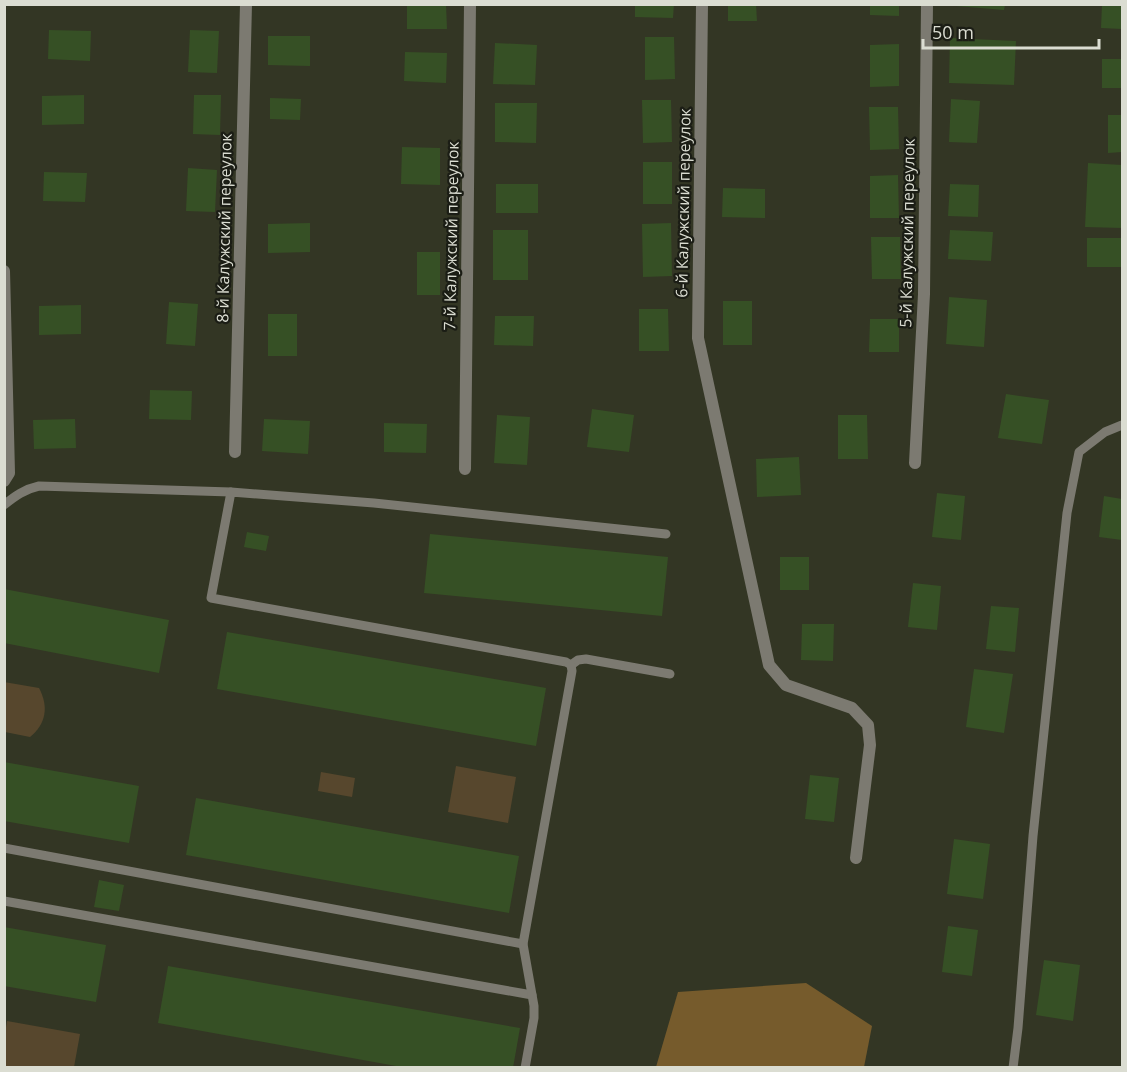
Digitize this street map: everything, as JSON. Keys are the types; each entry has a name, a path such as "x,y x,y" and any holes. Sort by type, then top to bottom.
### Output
{"street":[{"name":"8-й Калужский переулок","path":"236,452 246,4"},
{"name":"7-й Калужский переулок","path":"465,469 470,4"},
{"name":"6-й Калужский переулок","path":"702,4 698,338 769,665 786,685 852,708 868,725 870,746 856,858"},
{"name":"5-й Калужский переулок","path":"915,463 924,294 927,4"},
{"path":"4,271 7,477"}],"lane":[{"path":"1013,1068 1033,836 1067,513 1079,452 1105,432 1122,424"},
{"path":"4,505 27,489 39,486 231,492 374,503 666,534"},
{"path":"231,492 211,598 566,662 571,665"},
{"path":"571,665 586,658 670,674"},
{"path":"525,1068 534,1012 523,944 572,671 571,665"},
{"path":"4,848 523,944"},
{"path":"4,901 532,995"}],"shaded area":[{"path":"4,682 39,688 45,708 43,721 30,737 5,732"},
{"path":"456,766 516,777 508,823 448,812"},
{"path":"321,772 355,778 352,797 318,791"},
{"path":"806,983 872,1026 864,1067 656,1067 678,992"},
{"path":"7,1021 80,1034 74,1067 5,1067"}],"building":[{"path":"407,4 446,4 447,29 407,29"},
{"path":"635,4 674,4 673,18 635,17"},
{"path":"728,4 756,4 757,21 728,21"},
{"path":"870,4 899,4 899,16 870,15"},
{"path":"1102,4 1122,4 1122,29 1101,28"},
{"path":"956,5 1005,5 1004,10"},
{"path":"49,30 91,31 90,61 48,59"},
{"path":"190,30 219,31 217,73 188,72"},
{"path":"268,36 310,36 310,66 268,65"},
{"path":"645,37 674,37 675,79 645,80"},
{"path":"950,38 1016,41 1014,85 949,83"},
{"path":"495,43 537,45 535,85 493,84"},
{"path":"899,44 899,86 870,87 870,45"},
{"path":"405,52 447,53 446,83 404,81"},
{"path":"1102,59 1122,59 1122,88 1102,88"},
{"path":"84,95 84,124 42,125 42,96"},
{"path":"194,95 221,95 220,135 193,134"},
{"path":"270,98 301,99 300,120 270,119"},
{"path":"951,99 980,101 977,143 949,142"},
{"path":"642,100 671,100 672,142 643,143"},
{"path":"495,103 537,103 536,143 495,142"},
{"path":"869,107 898,107 899,149 870,150"},
{"path":"1108,115 1122,115 1122,152 1108,153"},
{"path":"402,147 440,148 440,185 401,184"},
{"path":"643,162 672,162 672,204 643,204"},
{"path":"1088,163 1122,165 1122,228 1085,227"},
{"path":"188,168 217,170 215,212 186,211"},
{"path":"44,172 87,173 85,202 43,201"},
{"path":"898,175 899,218 870,218 870,176"},
{"path":"496,184 538,184 538,213 496,213"},
{"path":"950,184 979,185 978,217 948,216"},
{"path":"723,188 765,189 765,218 722,217"},
{"path":"310,223 310,252 268,253 268,224"},
{"path":"671,223 672,276 643,277 642,224"},
{"path":"493,230 528,230 528,280 493,280"},
{"path":"950,230 993,232 991,261 948,259"},
{"path":"871,237 900,237 901,279 872,279"},
{"path":"1087,238 1122,238 1122,267 1087,267"},
{"path":"417,252 440,252 440,295 417,295"},
{"path":"949,297 987,300 984,347 946,344"},
{"path":"723,301 752,301 752,345 723,345"},
{"path":"169,302 198,304 195,346 166,344"},
{"path":"81,305 81,334 39,335 39,306"},
{"path":"639,309 668,309 669,351 639,351"},
{"path":"268,314 297,314 297,356 268,356"},
{"path":"495,316 534,316 533,346 494,345"},
{"path":"870,319 899,319 899,352 869,352"},
{"path":"150,390 192,391 191,420 149,419"},
{"path":"1006,394 1049,400 1042,444 998,438"},
{"path":"592,409 634,415 629,452 587,447"},
{"path":"497,415 530,417 527,465 494,463"},
{"path":"838,415 867,415 868,459 838,459"},
{"path":"75,419 76,448 34,449 33,420"},
{"path":"264,419 310,421 308,454 262,451"},
{"path":"384,423 427,424 426,453 384,452"},
{"path":"799,457 801,495 757,497 756,459"},
{"path":"937,493 965,496 961,540 932,537"},
{"path":"1104,496 1122,499 1122,540 1099,537"},
{"path":"247,532 269,536 266,551 244,547"},
{"path":"430,534 668,557 662,616 424,593"},
{"path":"780,557 809,557 809,590 780,590"},
{"path":"913,583 941,586 937,630 908,627"},
{"path":"4,589 169,620 159,673 4,643"},
{"path":"991,606 1019,608 1015,652 986,649"},
{"path":"802,624 834,624 833,661 801,660"},
{"path":"227,632 546,688 536,746 217,689"},
{"path":"974,669 1013,674 1004,733 966,727"},
{"path":"4,762 139,786 129,843 4,821"},
{"path":"810,775 839,778 834,822 805,819"},
{"path":"196,798 519,856 509,913 186,855"},
{"path":"954,839 990,844 983,899 947,894"},
{"path":"99,880 124,885 119,911 94,907"},
{"path":"948,926 978,930 972,976 942,972"},
{"path":"4,927 106,945 96,1002 4,986"},
{"path":"1044,960 1080,965 1073,1021 1036,1015"},
{"path":"168,966 520,1028 513,1068 407,1068 158,1023"}]}
